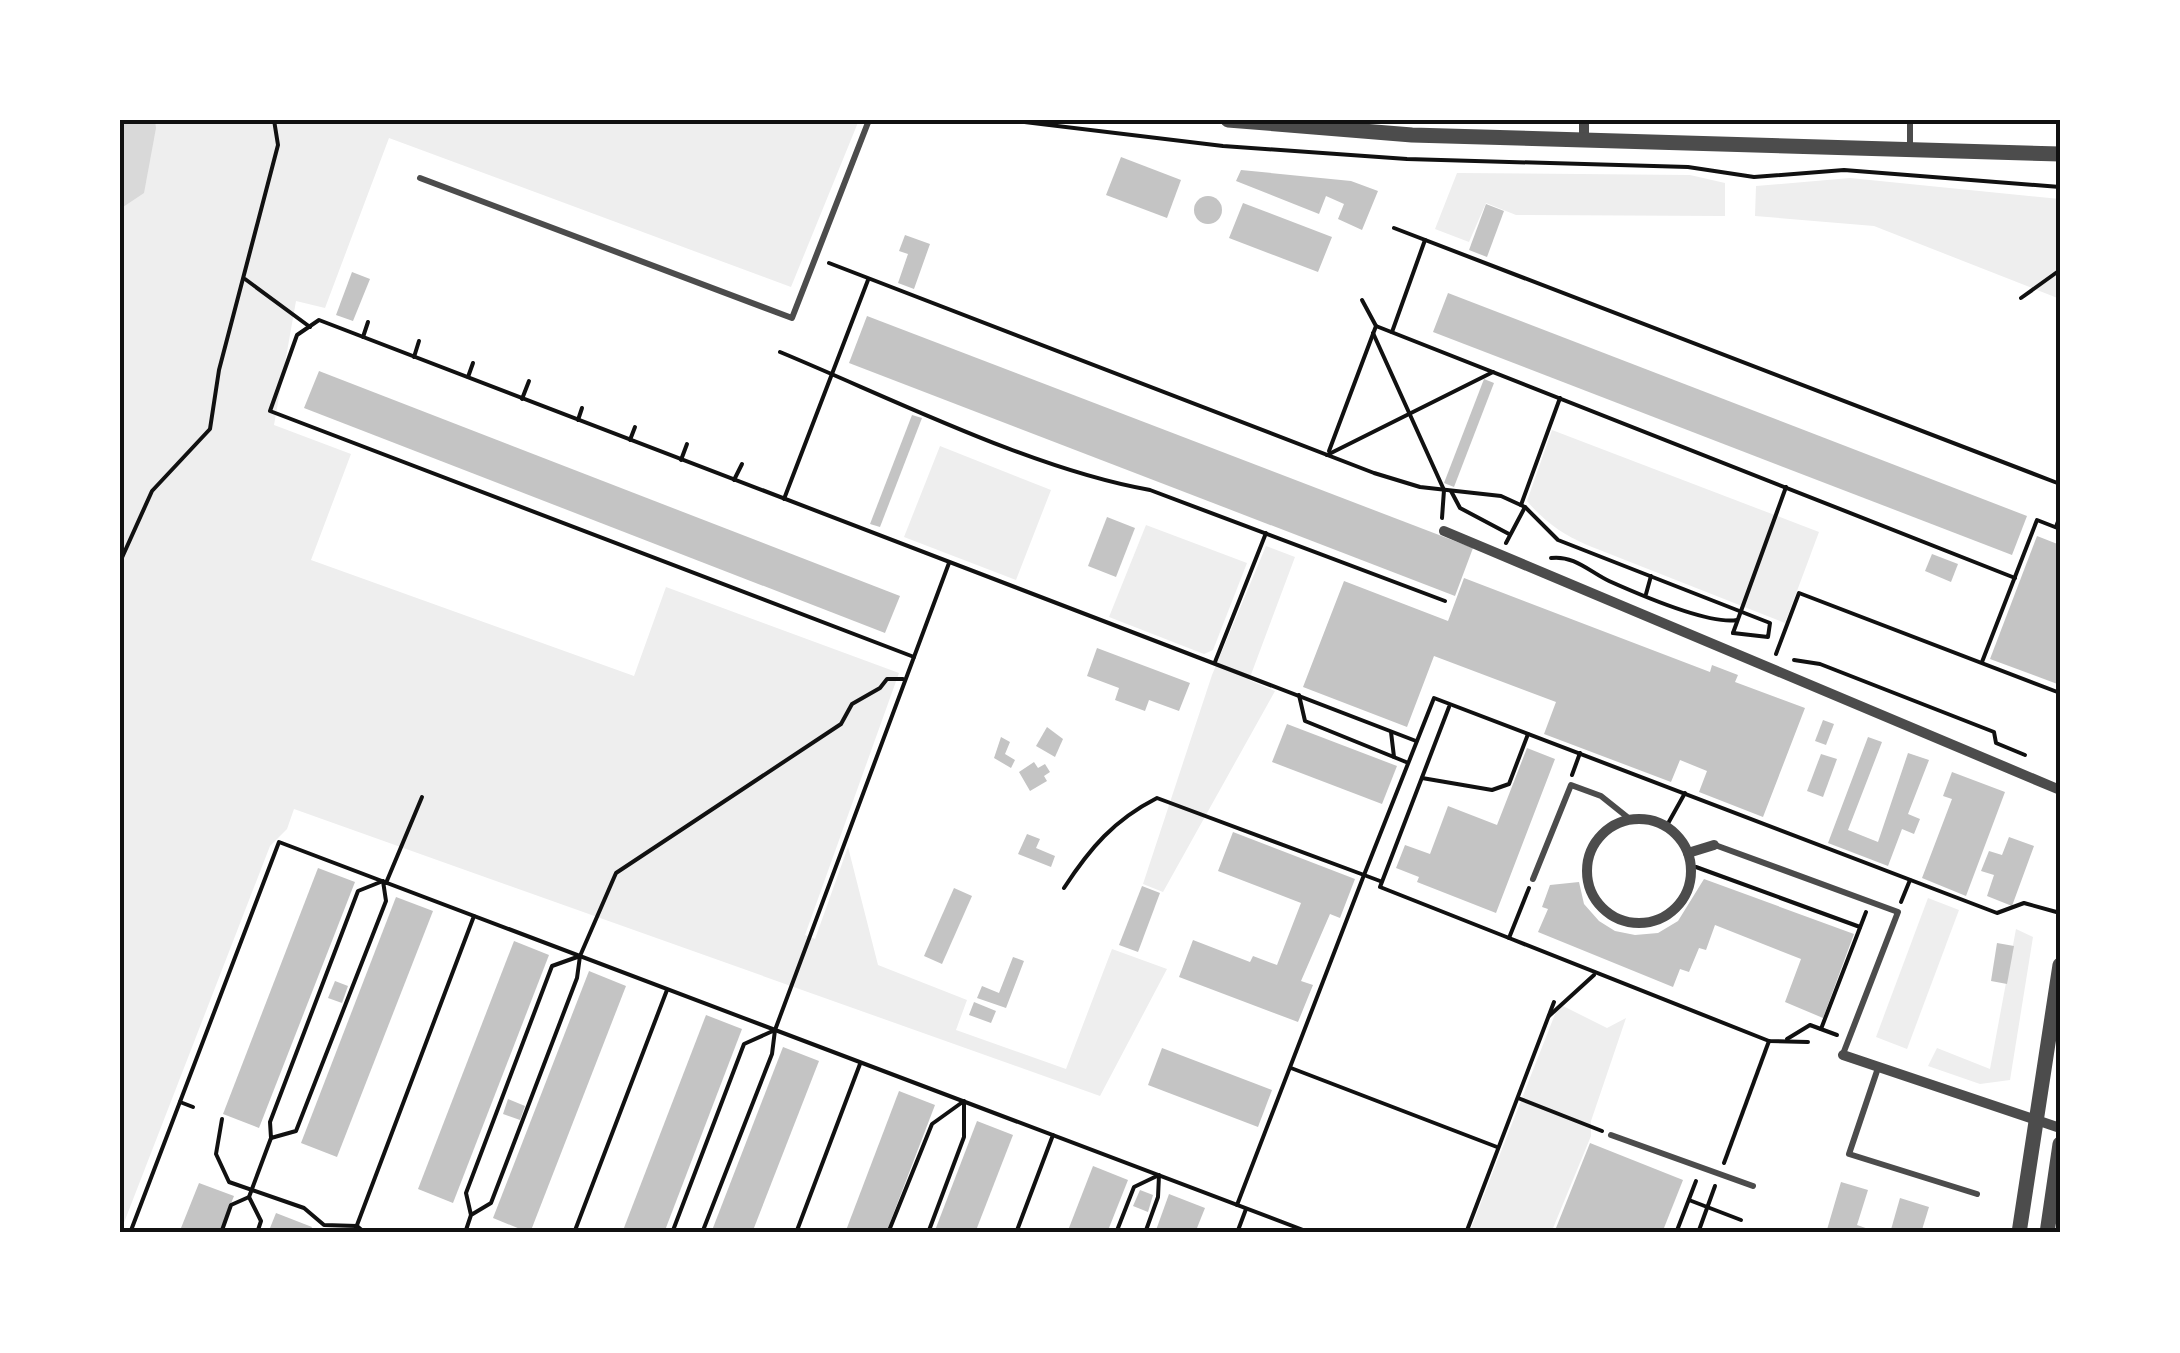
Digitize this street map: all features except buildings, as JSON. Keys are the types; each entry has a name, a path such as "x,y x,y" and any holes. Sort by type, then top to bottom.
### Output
{"street":[{"path":"1228,120 1412,134 2060,154"},
{"path":"1584,120 1584,139"},
{"path":"1444,531 2060,790"},
{"path":"1631,820 1666,827 1688,853 1688,889 1665,916 1648,923 1613,916 1590,889 1590,853 1614,826 1631,820"},
{"path":"1688,853 1714,845"},
{"path":"2020,1233 2060,965"},
{"path":"1843,1055 2060,1128"},
{"path":"2047,1233 2060,1144"}],"lane":[{"path":"420,178 792,318 869,120"},
{"path":"1910,120 1910,147"},
{"path":"1533,880 1571,785 1601,796 1631,820"},
{"path":"1714,845 1898,912 1843,1055"},
{"path":"1878,1068 1849,1154 1978,1194"},
{"path":"1611,1134 1754,1186"}],"path":[{"path":"120,562 152,491 210,429 219,370 278,144 274,120"},
{"path":"1008,120 1223,146 1407,159 1688,167 1754,177 1844,170 2060,187"},
{"path":"1977,120 2060,122"},
{"path":"1394,228 2060,484"},
{"path":"1392,332 1425,240"},
{"path":"816,257 1328,456 1420,487 1501,496 1523,506 1558,540 1770,623 1768,637 1733,633"},
{"path":"2021,298 2060,270"},
{"path":"245,279 310,327"},
{"path":"784,499 829,372 868,279"},
{"path":"1362,300 1376,326 2015,578"},
{"path":"914,658 270,411 297,335 320,320 1416,740"},
{"path":"363,337 368,322"},
{"path":"1328,456 1376,326"},
{"path":"1373,333 1447,490 1460,508 1510,534 1560,398"},
{"path":"414,356 419,341"},
{"path":"780,352 1113,484 1150,490 1444,601"},
{"path":"468,377 473,362"},
{"path":"1328,456 1493,372"},
{"path":"522,398 529,382"},
{"path":"578,420 582,408"},
{"path":"630,440 635,427"},
{"path":"681,460 687,444"},
{"path":"734,480 742,464"},
{"path":"1534,569 1541,559 1564,558 1711,621 1737,622 1786,487"},
{"path":"1441,510 1447,490"},
{"path":"1982,662 2037,520 2058,528 2060,516"},
{"path":"1214,662 1266,533"},
{"path":"702,1233 772,1054 775,1030 949,564"},
{"path":"1646,594 1652,576"},
{"path":"2025,755 1996,743 1994,732 1820,664 1776,654 1800,593 2060,694"},
{"path":"471,1215 491,1202 576,978 580,956 616,873 840,724 852,704 880,688 887,679 904,679"},
{"path":"1299,695 1305,721 1408,762"},
{"path":"1237,1204 1434,698 1997,913 2024,903 2060,912"},
{"path":"1450,705 1380,886 1594,975 1770,1041 1808,1042"},
{"path":"1390,730 1394,757"},
{"path":"1422,778 1492,790 1509,784 1528,734"},
{"path":"1571,785 1580,753"},
{"path":"1666,827 1685,793"},
{"path":"271,1138 296,1131 386,900 385,882 422,797"},
{"path":"1064,888 1093,843 1128,813 1157,798 1382,881"},
{"path":"130,1233 279,842 1312,1233"},
{"path":"1690,866 1708,868 1860,927"},
{"path":"1509,938 1533,880"},
{"path":"1898,912 1910,880"},
{"path":"221,1233 231,1205 249,1197 254,1188 271,1138 270,1122 358,892 385,882"},
{"path":"1821,1029 1870,902"},
{"path":"354,1233 474,916"},
{"path":"465,1233 471,1215 466,1193 552,966 580,956"},
{"path":"1548,1016 1594,975"},
{"path":"574,1233 667,989"},
{"path":"1466,1233 1554,1002"},
{"path":"672,1233 744,1044 775,1030"},
{"path":"1698,1233 1770,1041"},
{"path":"796,1233 860,1062"},
{"path":"1291,1068 1499,1148"},
{"path":"1518,1098 1611,1134"},
{"path":"888,1233 932,1124 964,1101"},
{"path":"928,1233 964,1137 964,1101"},
{"path":"180,1102 193,1108"},
{"path":"222,1119 215,1147 226,1179 304,1208 324,1225 357,1226 365,1233"},
{"path":"1016,1233 1053,1135"},
{"path":"1116,1233 1134,1186 1158,1175"},
{"path":"1145,1233 1158,1197 1158,1175"},
{"path":"1676,1233 1696,1180"},
{"path":"249,1197 261,1221 257,1233"},
{"path":"1689,1200 1741,1220"},
{"path":"1237,1233 1246,1208"}],"shaded area":[{"path":"120,120 859,120 791,287 389,138 325,308 296,301 274,425 351,454 311,560 634,676 666,587 899,673 805,935 815,939 848,847 878,965 967,1000 956,1030 1066,1069 1112,949 1167,969 1100,1096 294,809 287,829 270,846 120,1233"},
{"path":"120,120 155,120 156,128 144,193 120,209"},
{"path":"1457,173 1690,175 1725,183 1725,216 1516,215 1486,203 1469,242 1435,229"},
{"path":"1850,178 2060,199 2060,299 1874,226 1755,216 1756,186"},
{"path":"1552,430 1819,532 1785,623 1587,545 1547,521 1527,501"},
{"path":"940,446 1051,490 1016,580 904,537"},
{"path":"1146,525 1247,563 1213,650 1204,654 1109,617"},
{"path":"1266,546 1295,557 1249,680 1275,691 1163,892 1143,884 1212,675"},
{"path":"1928,898 1959,910 1907,1049 1876,1037"},
{"path":"2016,929 2033,937 2010,1080 1980,1084 1928,1066 1937,1048 1990,1069"},
{"path":"1559,1004 1607,1028 1626,1018 1591,1121 1591,1136 1551,1233 1469,1233"}]}
